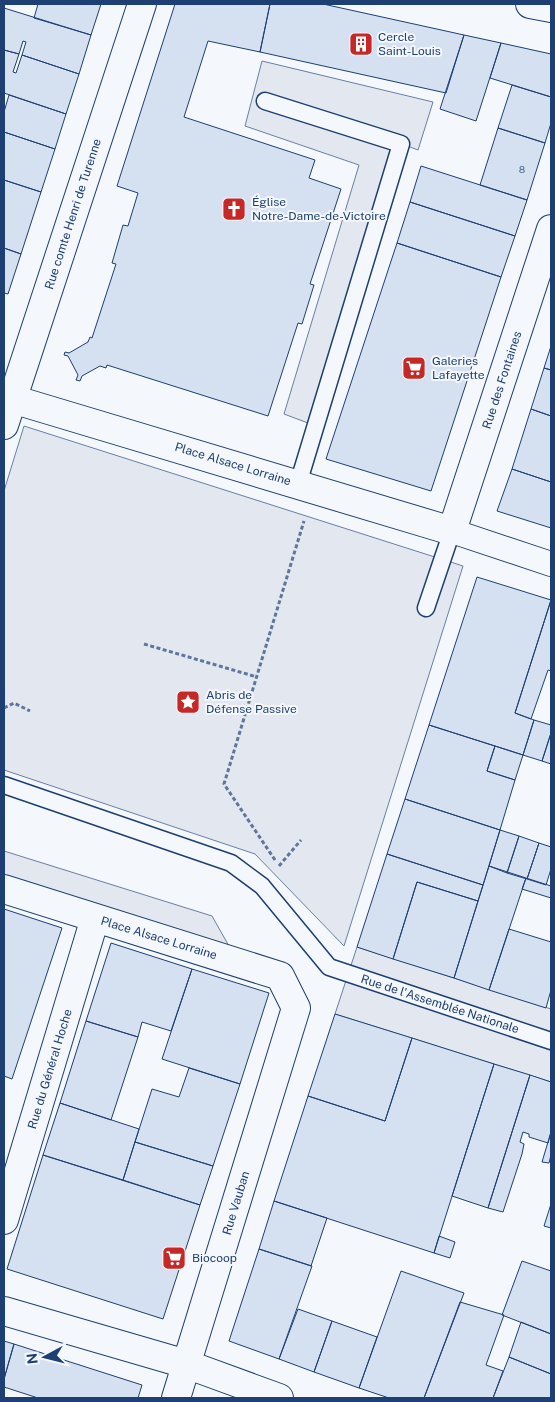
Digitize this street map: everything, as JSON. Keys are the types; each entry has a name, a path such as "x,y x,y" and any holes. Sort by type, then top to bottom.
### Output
{"street":[{"name":"Rue comte Henri de Turenne","path":"4,425 142,4"},
{"path":"530,4 551,8"},
{"name":"Rue des Fontaines","path":"452,531 551,229"},
{"name":"Place Alsace Lorraine","path":"12,399 452,531"},
{"path":"452,531 551,564"},
{"name":"Place Alsace Lorraine","path":"4,889 280,976 296,1008"},
{"name":"Rue du Général Hoche","path":"4,1220 95,918"},
{"name":"Rue Vauban","path":"176,1398 296,1008"},
{"path":"4,1311 186,1364 279,1398"}],"lane":[{"path":"265,101 401,144 306,486"},
{"path":"426,608 452,531"},
{"path":"4,785 231,863 262,886"},
{"name":"Rue de l'Assemblée Nationale","path":"262,886 329,967 551,1041"}],"path":[{"path":"279,866 224,784 257,677 306,486"},
{"path":"144,644 257,677"},
{"path":"4,708 14,703 30,711"},
{"path":"262,886 301,840"}],"shaded area":[{"path":"262,61 433,102 418,150 402,144 316,426 284,414 359,165 245,126"},
{"path":"24,426 463,566 344,946 255,854 4,770 4,491"},
{"path":"4,851 212,916 238,962 4,889"},
{"path":"357,947 551,1009 551,1082 335,1014"}],"building":[{"path":"38,4 101,4 91,35 34,18"},
{"name":"Église Notre-Dame-de-Victoire","path":"175,4 270,4 260,52 208,41 184,117 315,160 309,178 341,189 310,284 314,285 302,324 298,323 268,416 107,365 106,368 100,366 82,376 80,381 76,380 78,375 68,356 64,355 65,352 69,353 88,342 90,337 92,338 116,264 112,263 123,225 128,226 138,193 117,186"},
{"name":"Cercle Saint-Louis","path":"270,4 323,4 464,35 446,93 260,52"},
{"path":"4,8 91,35 79,74 22,55 26,42 23,41 19,54 4,50"},
{"path":"464,35 501,43 476,121 440,109"},
{"path":"501,43 551,54 551,97 490,78"},
{"path":"4,50 19,54 13,72 16,73 22,55 79,74 66,114 4,93"},
{"path":"512,85 551,97 551,123 545,143 498,128"},
{"path":"9,95 66,114 55,149 4,132 4,112"},
{"path":"498,128 545,143 527,200 480,185"},
{"path":"4,132 55,149 41,192 4,180"},
{"path":"421,166 527,200 515,236 410,202"},
{"path":"4,180 41,192 21,254 4,248"},
{"path":"410,202 515,236 501,277 397,243"},
{"name":"Galeries Lafayette","path":"397,243 501,277 431,491 326,459"},
{"path":"4,248 21,254 8,294 4,293"},
{"path":"551,346 551,370 544,368"},
{"path":"544,368 551,370 551,416 531,409"},
{"path":"531,409 551,416 551,482 512,469"},
{"path":"512,469 551,482 551,528 497,511"},
{"path":"477,577 551,600 515,713 534,720 523,755 429,725"},
{"path":"551,600 551,671 548,670 531,719 515,713"},
{"path":"534,720 551,725 551,733 542,761 523,755"},
{"path":"429,725 495,746 487,771 515,780 500,830 405,799"},
{"path":"551,733 551,764 542,761"},
{"path":"495,746 523,755 515,780 487,771"},
{"path":"405,799 500,830 483,885 387,854"},
{"path":"500,830 519,836 507,873 489,866"},
{"path":"519,836 539,843 527,879 507,873"},
{"path":"539,843 551,847 551,869 546,885 527,879"},
{"path":"387,854 483,885 478,901 417,882 393,959 357,947"},
{"path":"489,866 526,878 489,990 454,978"},
{"path":"526,878 551,886 551,898 522,889"},
{"path":"417,882 478,901 454,978 393,959"},
{"path":"4,909 62,928 12,1079 4,1076"},
{"path":"509,929 551,942 551,990 546,1008 489,990"},
{"path":"111,943 192,969 171,1031 142,1022 138,1037 86,1021"},
{"path":"192,969 269,993 240,1084 162,1059"},
{"path":"335,1014 412,1038 385,1121 308,1096"},
{"path":"86,1021 138,1037 111,1120 60,1103"},
{"path":"412,1038 494,1064 434,1253 274,1201 308,1096 385,1121"},
{"path":"494,1064 530,1075 488,1208 452,1196"},
{"path":"189,1068 240,1084 213,1166 135,1142 152,1089 179,1097"},
{"path":"530,1075 551,1082 551,1132 548,1143 529,1137 529,1134 523,1132 520,1142 524,1144 522,1154 503,1212 488,1208"},
{"path":"60,1103 139,1129 123,1180 43,1155"},
{"path":"551,1132 549,1163 542,1162"},
{"path":"135,1142 213,1166 200,1205 123,1180"},
{"path":"43,1155 200,1205 163,1319 7,1269"},
{"path":"274,1201 327,1218 311,1266 259,1249"},
{"path":"551,1204 551,1228 544,1226"},
{"path":"439,1236 455,1242 450,1258 434,1253"},
{"path":"259,1249 312,1266 279,1359 229,1341"},
{"path":"522,1261 551,1271 551,1334 502,1315"},
{"path":"401,1271 464,1293 424,1398 389,1398 359,1388"},
{"path":"460,1302 504,1315 486,1365 503,1371 493,1398 424,1398"},
{"path":"298,1309 332,1321 314,1372 279,1359"},
{"path":"332,1321 377,1337 359,1388 314,1372"},
{"path":"521,1322 551,1334 551,1374 509,1357"},
{"path":"4,1341 14,1344 4,1379"},
{"path":"14,1344 142,1385 138,1398 38,1398 4,1387 4,1379"},
{"path":"509,1357 551,1374 551,1398 493,1398"}],"place":[{"name":"Cercle Saint-Louis","path":"361,44"},
{"name":"Église Notre-Dame-de-Victoire","path":"234,209"},
{"name":"Galeries Lafayette","path":"414,368"},
{"name":"Abris de Défense Passive","path":"188,702"},
{"name":"Biocoop","path":"174,1258"}]}
